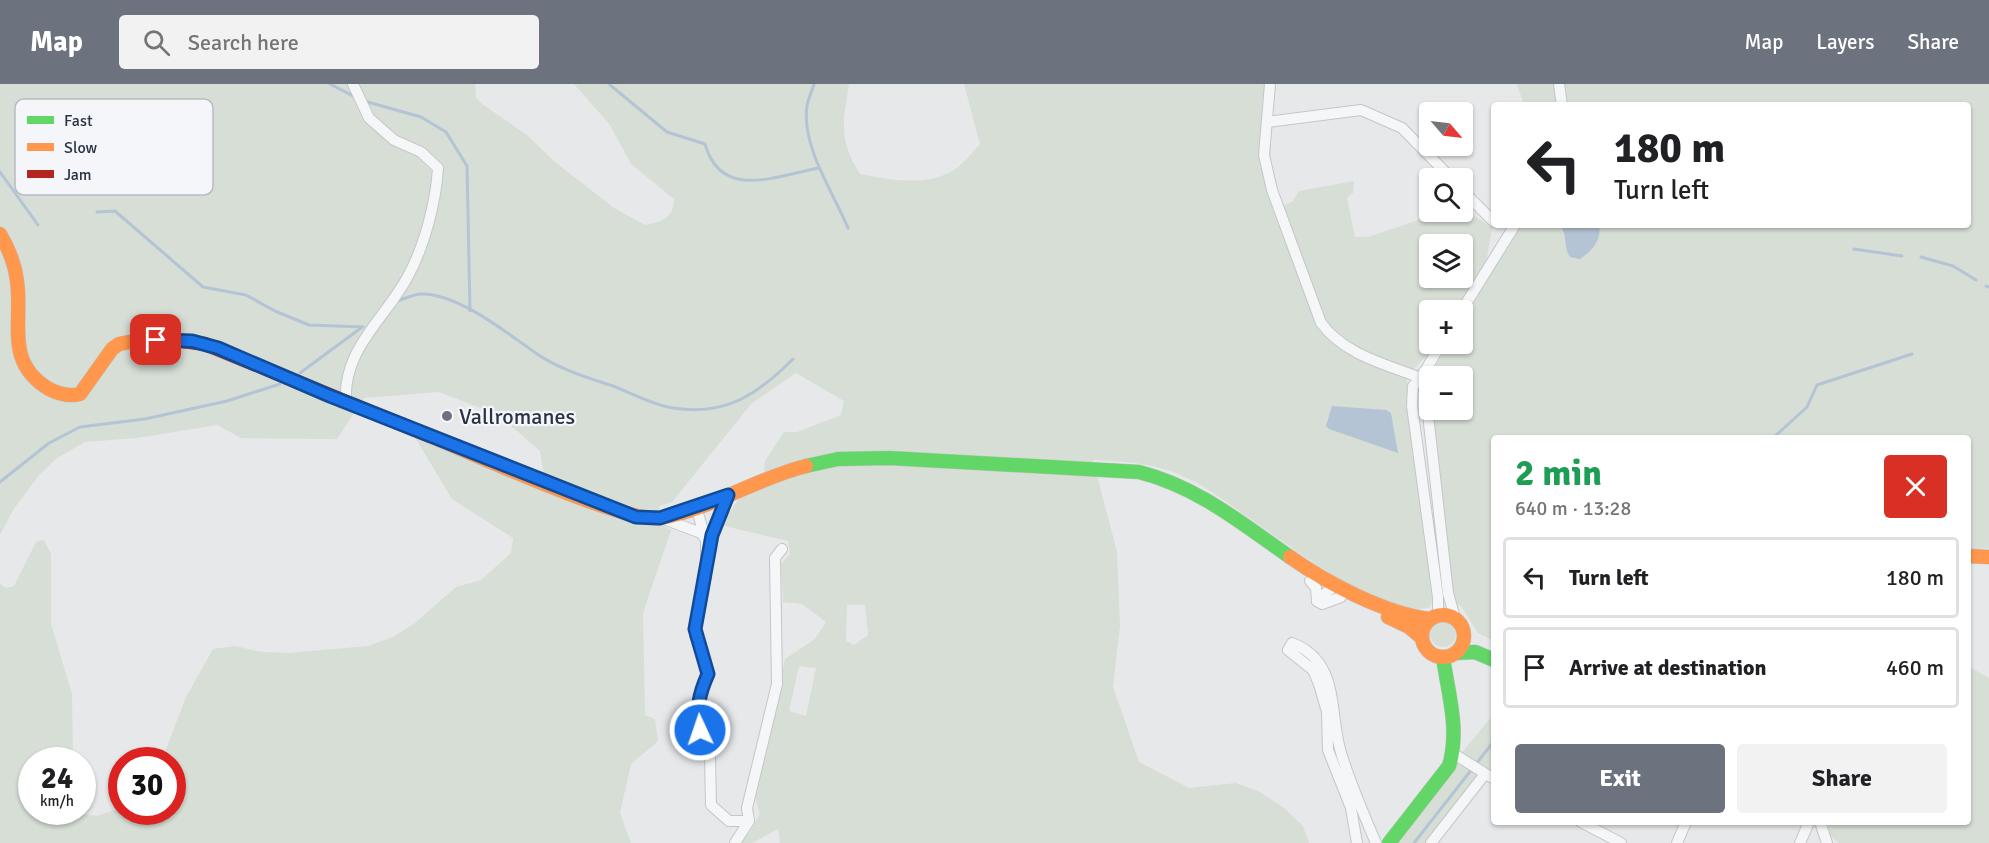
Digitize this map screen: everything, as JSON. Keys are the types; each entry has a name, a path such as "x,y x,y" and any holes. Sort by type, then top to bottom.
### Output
{"main road":[{"path":"0,234 8,245 16,269 17,342 22,359 36,379 57,393 76,396 85,391 101,360 119,344 142,340 192,341 236,355 346,403 620,512 644,519 697,514 728,495 813,464 846,459 889,458 1139,472 1168,478 1206,500 1336,591 1396,621 1422,638 1430,652 1443,657 1456,652 1474,652 1491,659"},
{"path":"1206,500 1264,548 1310,581 1406,615 1455,618 1465,632 1477,642 1491,649"},
{"path":"1971,556 1989,557"},
{"path":"1422,638 1423,630 1434,617"},
{"path":"1456,652 1464,643 1465,632"},
{"path":"1392,839 1449,766 1454,754 1457,727 1443,657"}],"street":[{"path":"346,403 349,369 362,340 408,276 429,220 438,168 421,152 394,140 369,118 353,84"},
{"path":"1270,84 1263,155 1272,190 1321,323 1332,338 1348,349 1419,377"},
{"path":"1559,84 1562,102"},
{"path":"1267,122 1361,110 1402,128 1441,168"},
{"path":"1473,201 1491,220"},
{"path":"1499,228 1508,237"},
{"path":"1468,300 1513,228"},
{"path":"1419,380 1413,386 1412,406 1438,597 1434,617"},
{"path":"1429,420 1448,593 1455,618"},
{"path":"728,495 719,515 707,556 695,636 707,669 697,712 700,730 710,756 711,805 729,821 749,821"},
{"path":"697,514 710,521 719,515"},
{"path":"697,514 706,540 707,556"},
{"path":"660,518 701,533 706,540"},
{"path":"735,843 749,821 747,808 777,684 775,558 782,549"},
{"path":"1310,581 1316,588 1317,601 1336,591"},
{"path":"1357,843 1351,808 1328,750 1327,712 1319,684 1313,670 1288,650 1292,643 1312,654 1331,687 1341,754 1375,839 1392,839"},
{"path":"1431,843 1489,776 1475,765 1454,754"},
{"path":"1587,825 1621,843"},
{"path":"1677,843 1685,825"},
{"path":"1800,843 1808,825"},
{"path":"1821,825 1827,843"}],"shaded area":[{"path":"0,84 475,84 476,98 482,104 527,135 555,162 614,208 645,225 666,218 672,211 674,199 631,164 610,125 574,84 849,84 844,120 845,140 860,174 910,181 946,174 960,166 980,144 964,84 1269,84 1272,210 1292,202 1299,191 1354,181 1353,193 1347,198 1355,237 1368,237 1419,220 1419,222 1473,222 1473,215 1492,228 1486,263 1473,285 1473,234 1419,234 1419,288 1471,288 1464,300 1419,300 1419,354 1428,354 1407,380 1433,600 1430,607 1407,608 1378,599 1311,561 1217,496 1182,476 1146,465 1093,460 1117,552 1120,626 1113,687 1139,762 1189,788 1236,783 1260,792 1284,808 1303,826 1309,843 780,843 778,829 752,843 740,843 750,832 760,814 755,797 785,659 815,639 826,622 802,604 783,602 781,564 790,554 788,541 720,525 739,499 763,488 765,461 784,432 797,432 841,415 844,401 796,373 751,404 672,502 659,506 662,525 671,530 643,613 645,715 655,719 658,741 631,764 620,813 631,843 0,843 0,584 6,588 14,586 36,542 44,540 51,554 51,624 72,694 73,747 18,747 18,825 96,825 96,816 108,812 108,825 186,825 186,747 167,747 186,697 213,649 235,646 261,652 288,653 368,646 393,637 415,623 456,587 481,580 511,553 513,538 452,499 413,434 546,489 540,451 499,415 439,392 364,398 337,439 241,438 217,425 137,438 85,442 57,458 39,475 13,510 0,535","holes":["847,605 865,605 868,635 854,645 846,641","799,666 816,668 806,716 789,711"]},
{"path":"1517,84 1989,84 1989,548 1971,550 1971,435 1491,435 1491,640 1478,633 1461,606 1453,602 1431,420 1473,420 1473,366 1436,366 1443,354 1473,354 1473,303 1490,274 1508,228 1971,228 1971,102 1523,102"},
{"path":"1443,621 1452,625 1456,634 1452,643 1443,647 1434,643 1430,634 1434,625"},
{"path":"1971,668 1989,678 1989,843 1839,843 1831,836 1828,825 1971,825"},
{"path":"1491,718 1491,769 1428,843 1387,843"}],"water":[{"path":"1562,228 1600,228 1600,230 1592,249 1580,259 1570,257"},
{"path":"1332,406 1386,410 1391,413 1398,453 1329,429 1326,426"}],"waterway":[{"path":"330,84 355,97"},
{"path":"609,84 667,132 705,144 713,162 724,173 737,179 768,179 819,168"},
{"path":"814,84 807,106 806,121 809,137 813,153 848,228"},
{"path":"364,101 421,117 446,132 467,166 470,311"},
{"path":"0,172 15,193"},
{"path":"16,195 38,225"},
{"path":"97,212 115,211 203,287 246,295 275,311 309,325 363,327"},
{"path":"1854,249 1902,256"},
{"path":"1921,257 1953,266 1976,280"},
{"path":"400,300 422,294 451,300 482,316 555,364 650,402 673,408 692,410 725,406 767,383 793,359"},
{"path":"300,373 361,328"},
{"path":"1776,435 1807,407 1817,385 1912,354"},
{"path":"0,482 49,443 80,427 145,419 227,401 280,384"},
{"path":"1476,764 1491,745"},
{"path":"1414,843 1472,769"}],"traffic: fast":[{"path":"806,466 838,459 889,458 1139,472 1181,487 1218,507 1290,557"},
{"path":"1456,653 1475,652 1491,659"},
{"path":"1389,843 1449,766 1453,725 1443,657"}],"traffic: slow":[{"path":"0,234 11,257 16,275 18,341 21,354 26,367 49,389 64,395 80,394 112,349 119,344 140,340"},
{"path":"430,436 583,499 642,517 661,518 680,514 806,466"},
{"path":"1971,556 1989,557"},
{"path":"1290,557 1357,596 1394,611 1430,619"},
{"path":"1443,615 1451,616 1458,621 1463,628 1464,636 1463,644 1458,651 1451,656 1443,657 1435,656 1428,651 1423,644 1422,636 1423,628 1428,621 1435,616 1443,615"},
{"path":"1388,617 1409,627 1422,638"}],"traffic: jam":[{"path":"140,340 174,340 205,344 430,436"}],"place":[{"name":"Vallromanes","path":"447,416"}],"route":[{"path":"156,340 192,341 218,348 279,376 636,517 660,518 728,495 712,535 695,629 695,636 708,674 700,692 697,712 700,730"}]}
